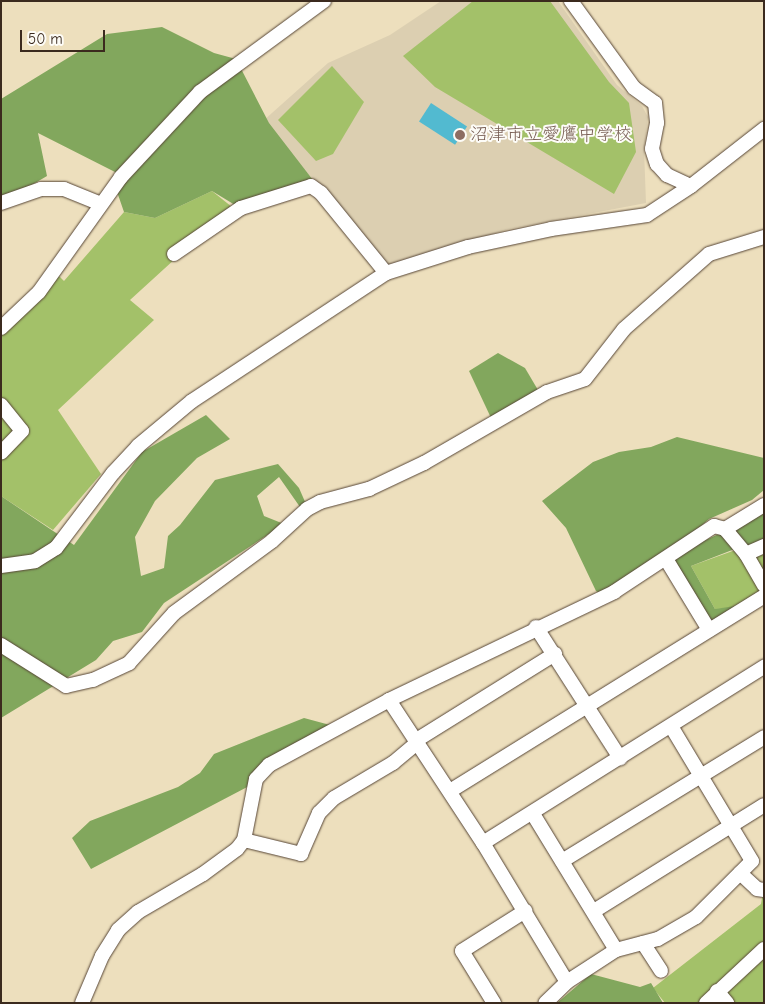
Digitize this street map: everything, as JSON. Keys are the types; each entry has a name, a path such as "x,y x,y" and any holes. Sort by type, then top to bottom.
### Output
{"street":[{"path":"1,328 39,292 121,177 200,92 324,1"},
{"path":"571,1 634,88 655,103 656,122 652,148 657,164 666,175 692,186"},
{"path":"1,566 36,561 56,548 113,473 138,446 185,406 289,334 386,273 468,247 551,229 647,215 692,186 764,129"},
{"path":"174,254 241,208 311,186 320,193 386,273"},
{"path":"1,203 41,189 64,189 101,204"},
{"path":"1,645 66,686 93,680 129,663 174,613 272,541 307,510 320,502 369,489 424,463 546,392 585,379 624,329 709,254 764,237"},
{"path":"1,405 22,431 1,453"},
{"path":"726,529 764,505"},
{"path":"82,1003 102,956 118,930 138,912 203,874 237,849 244,840 256,779 269,765 389,700 536,627 614,592 714,526 726,529 746,554 764,586"},
{"path":"746,554 764,546"},
{"path":"666,559 708,630"},
{"path":"450,792 588,704 764,596"},
{"path":"536,627 588,704 620,758"},
{"path":"244,840 301,854 319,813 334,798 393,763 416,742 555,654"},
{"path":"483,843 533,814 764,667"},
{"path":"389,700 483,843 567,982"},
{"path":"545,1003 567,982 616,950 658,939 696,917 752,860 671,726"},
{"path":"562,861 764,737"},
{"path":"594,912 764,805"},
{"path":"533,814 616,950"},
{"path":"740,873 757,889 764,890"},
{"path":"494,1003 462,951 525,911"},
{"path":"643,943 661,971"},
{"path":"706,1003 764,949"},
{"path":"717,991 727,1003"}],"shaded area":[{"name":"沼津市立愛鷹中学校","path":"441,1 558,1 617,85 642,106 648,117 644,149 646,203 509,229 386,266 263,121 328,63 390,35"}],"green space":[{"path":"473,1 550,1 609,82 629,103 636,152 614,194 435,87 403,56"},
{"path":"162,27 214,53 236,59 269,123 316,184 235,205 212,191 155,218 124,212 115,186 115,172 38,133 47,176 1,203 1,99 107,34"},
{"path":"332,66 364,102 333,154 316,161 278,120"},
{"path":"212,191 232,207 130,300 154,320 58,410 101,474 53,530 1,496 1,323 57,274 64,281 124,212 155,218"},
{"path":"498,353 525,368 538,390 492,420 469,371"},
{"path":"206,415 230,439 197,458 155,501 135,537 141,576 164,568 168,536 180,525 215,480 278,464 299,488 306,504 300,507 279,477 257,496 264,516 284,524 164,603 142,632 113,641 96,660 1,718 1,496 74,545 142,452"},
{"path":"677,437 764,458 764,490 752,500 709,519 663,561 603,595 596,591 566,528 542,501 593,462 619,452 651,447"},
{"path":"764,513 764,551 740,547 691,566 715,609 735,606 710,627 669,557"},
{"path":"764,545 764,596 744,608 715,609 691,566 741,548"},
{"path":"304,718 330,725 264,770 251,785 91,869 72,838 90,821 178,787 200,773 214,754"},
{"path":"764,886 764,1003 665,1003 653,988 761,904"},
{"path":"591,974 640,987 651,983 663,1003 557,1003"}],"water":[{"path":"431,103 467,126 455,145 419,121"}],"place":[{"name":"沼津市立愛鷹中学校","path":"460,135"}]}
